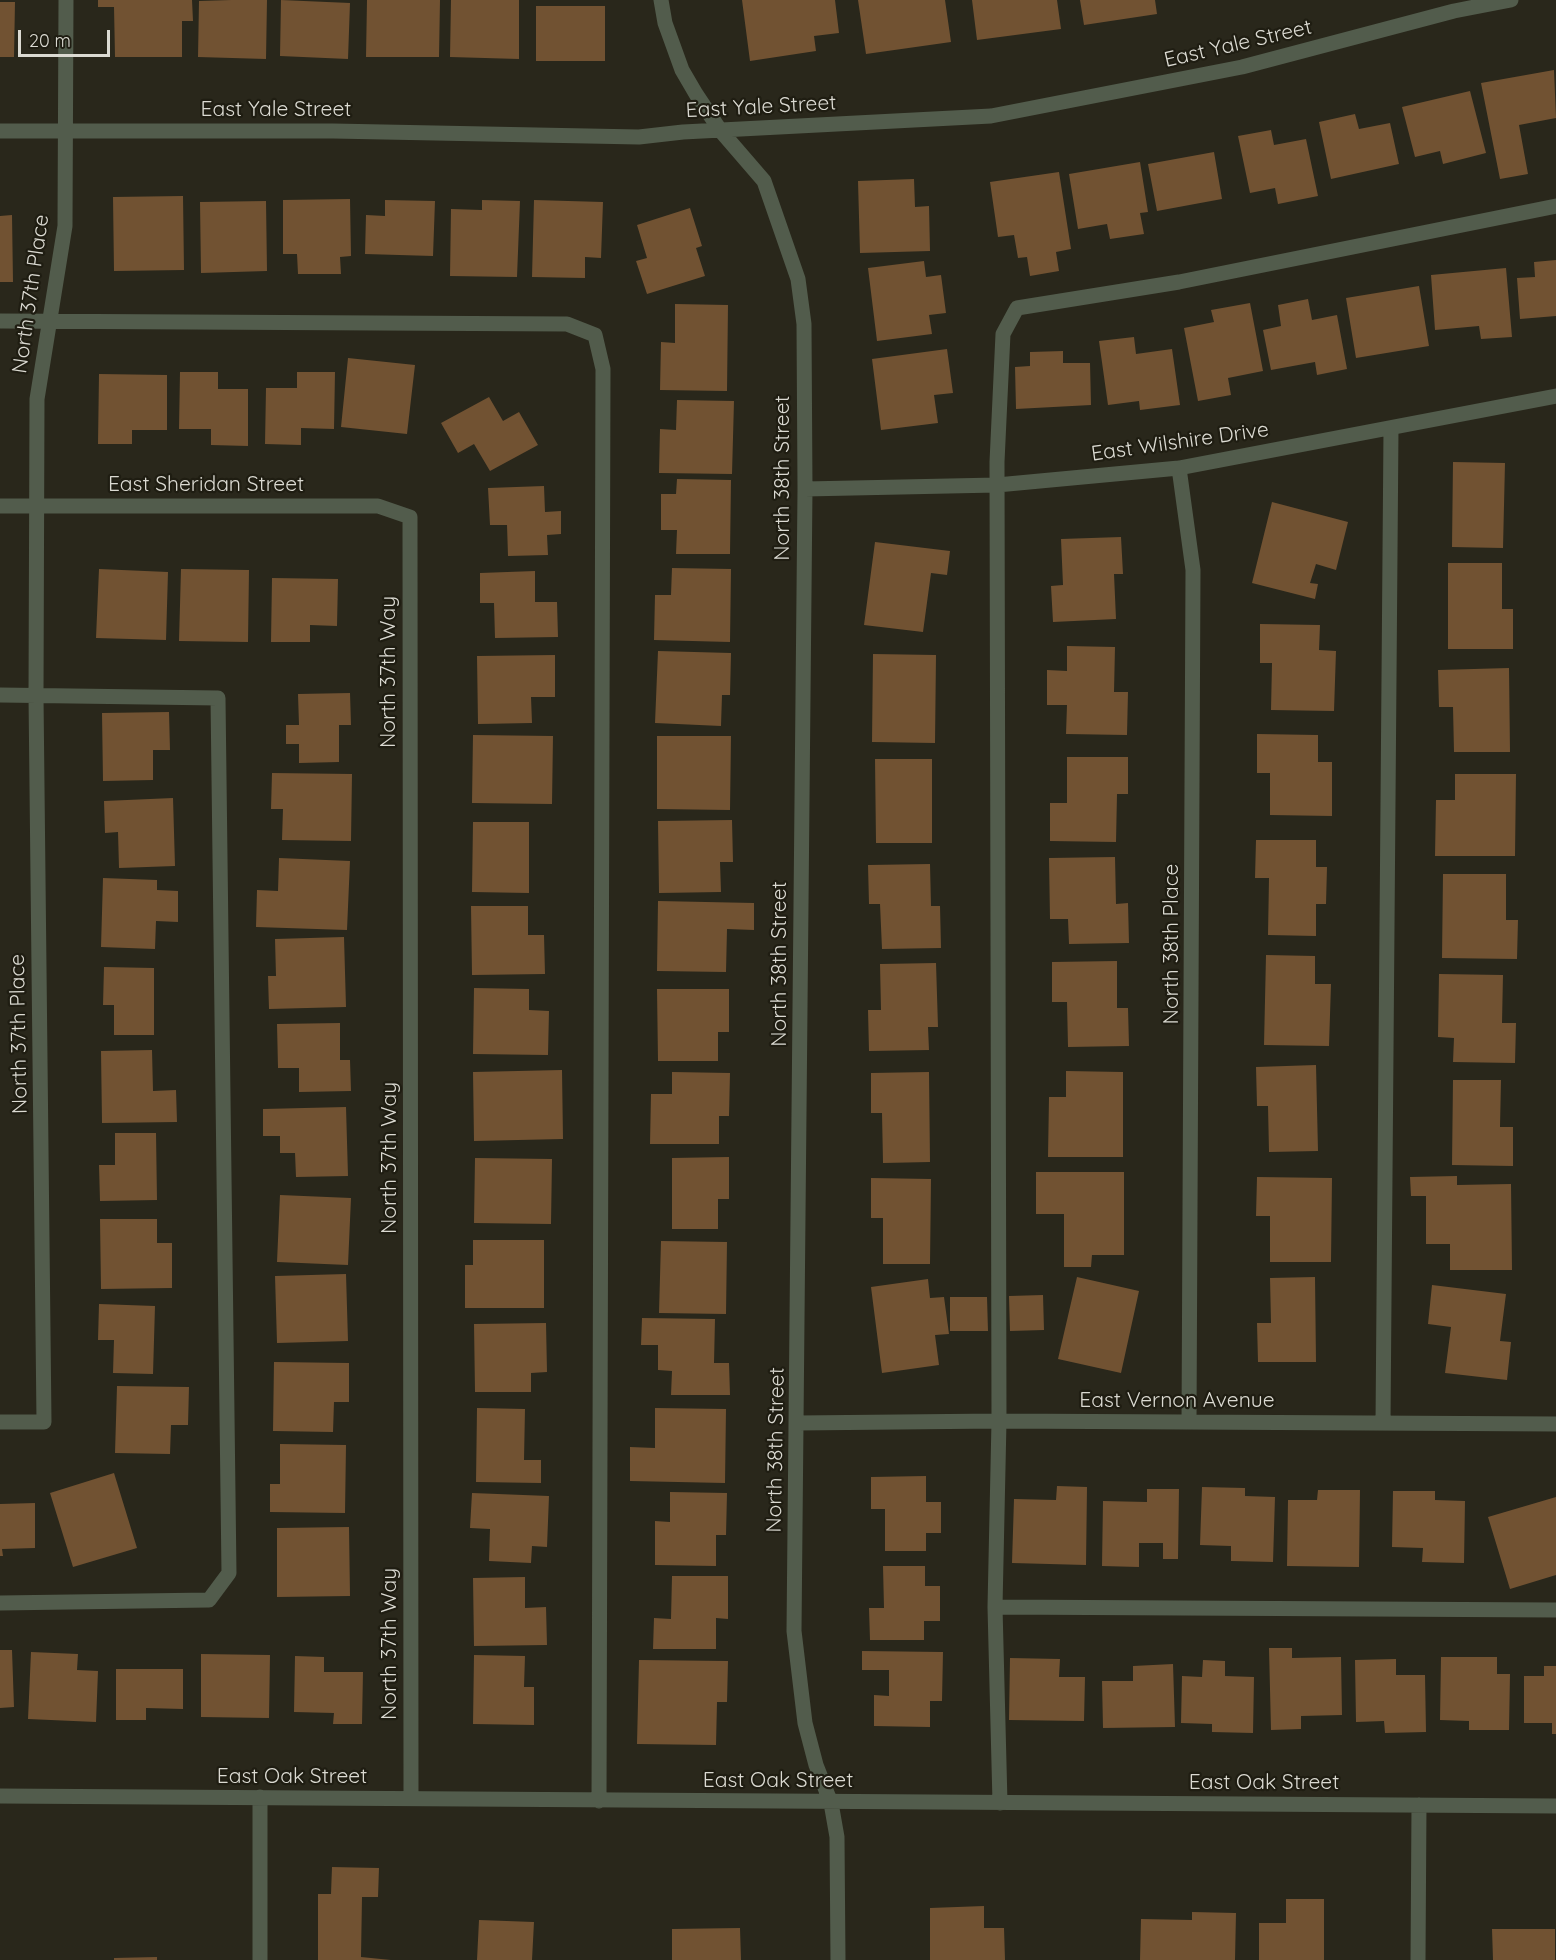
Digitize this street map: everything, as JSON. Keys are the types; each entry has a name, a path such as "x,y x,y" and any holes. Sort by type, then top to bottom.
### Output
{"street":[{"name":"North 37th Place","path":"0,1422 44,1422 36,696 37,399 65,226 66,0"},
{"name":"North 38th Street","path":"661,0 665,23 682,70 720,130 764,181 798,279 804,324 805,489 794,1631 805,1723 816,1765 831,1803 838,1847 838,1960"},
{"name":"East Yale Street","path":"0,130 333,131 639,137 720,130 991,116 1242,67 1454,11 1511,0"},
{"path":"1000,1803 995,1607 999,1421 997,486 1003,334 1017,308 1179,282 1556,206"},
{"path":"0,321 567,324 595,335 603,369 599,1800"},
{"name":"East Wilshire Drive","path":"805,489 997,486 1179,468 1556,396"},
{"path":"1383,1423 1391,429"},
{"name":"North 38th Place","path":"1179,468 1193,570 1189,1422"},
{"name":"East Sheridan Street","path":"0,506 378,506 410,517"},
{"name":"North 37th Way","path":"410,517 411,1798"},
{"path":"0,695 218,698 229,1573 209,1600 0,1603"},
{"name":"East Vernon Avenue","path":"797,1423 999,1421 1556,1424"},
{"path":"995,1607 1556,1610"},
{"name":"East Oak Street","path":"0,1796 1556,1806"},
{"path":"260,1797 260,1960"},
{"path":"1418,1960 1419,1805"}],"building":[{"path":"98,0 192,0 193,21 182,21 182,57 115,57 114,7 98,7"},
{"path":"267,0 266,59 198,57 199,1"},
{"path":"281,0 350,3 348,59 280,56"},
{"path":"367,0 440,0 439,57 366,57"},
{"path":"451,0 519,0 519,59 450,57"},
{"path":"742,0 835,0 839,33 814,36 816,51 750,61"},
{"path":"858,0 945,0 951,42 866,54"},
{"path":"972,0 1057,0 1061,29 977,40"},
{"path":"1080,0 1155,0 1157,14 1084,25"},
{"path":"0,2 15,2 14,57 0,57"},
{"path":"536,6 605,6 605,61 536,61"},
{"path":"1554,70 1556,118 1519,125 1528,174 1500,179 1481,83"},
{"path":"1470,91 1486,153 1443,164 1440,151 1415,157 1402,107"},
{"path":"1355,114 1359,129 1390,123 1399,164 1331,179 1319,122"},
{"path":"1271,130 1274,145 1306,139 1318,196 1278,204 1275,188 1250,193 1238,136"},
{"path":"1214,152 1222,199 1157,211 1148,164"},
{"path":"1140,162 1148,212 1140,213 1144,234 1110,239 1107,224 1078,229 1069,174"},
{"path":"1059,172 1071,249 1056,252 1059,271 1030,276 1027,257 1018,258 1014,235 998,237 990,182"},
{"path":"914,179 915,207 929,206 930,251 860,253 858,181"},
{"path":"183,196 184,270 114,271 113,197"},
{"path":"350,199 351,256 340,257 341,274 298,274 297,254 283,254 283,200"},
{"path":"385,200 435,201 433,256 365,254 366,215 385,216"},
{"path":"482,200 520,201 517,277 450,276 451,209 482,210"},
{"path":"534,200 603,202 601,258 585,257 585,278 532,277"},
{"path":"266,201 267,271 201,273 200,202"},
{"path":"690,208 702,246 696,248 705,276 647,294 636,261 647,258 637,225"},
{"path":"12,215 13,282 0,282 0,216"},
{"path":"1556,260 1556,316 1520,319 1517,278 1535,277 1534,262"},
{"path":"924,261 926,277 941,275 946,313 929,315 932,334 877,341 868,268"},
{"path":"1506,268 1512,337 1481,339 1479,326 1435,330 1431,275"},
{"path":"1419,286 1429,346 1356,358 1346,298"},
{"path":"1308,299 1312,320 1337,315 1347,369 1317,375 1315,362 1271,370 1263,330 1281,326 1278,305"},
{"path":"1250,303 1263,371 1228,378 1231,395 1198,401 1184,328 1214,322 1211,310"},
{"path":"675,304 728,305 727,391 660,390 661,342 675,343"},
{"path":"1134,337 1136,354 1172,349 1180,405 1140,410 1139,401 1108,405 1099,341"},
{"path":"947,349 953,393 934,395 938,423 881,430 872,359"},
{"path":"1063,351 1063,363 1090,363 1091,405 1016,409 1015,367 1030,366 1030,352"},
{"path":"348,358 415,365 407,434 341,427"},
{"path":"180,372 218,372 218,389 248,389 248,446 211,445 211,429 179,429"},
{"path":"297,372 335,372 334,429 301,428 301,445 265,444 266,388 297,388"},
{"path":"99,374 167,375 167,430 132,430 132,444 98,444"},
{"path":"489,397 503,421 519,412 538,445 490,471 474,444 458,453 441,423"},
{"path":"677,400 734,401 732,474 659,473 660,429 676,430"},
{"path":"1453,462 1505,463 1503,548 1452,547"},
{"path":"677,479 731,480 730,554 676,554 677,530 661,530 661,494 676,494"},
{"path":"544,486 545,512 561,511 561,534 547,535 548,555 508,556 507,525 490,525 488,488"},
{"path":"1272,502 1348,522 1336,570 1316,564 1310,583 1318,584 1315,599 1252,583"},
{"path":"1121,537 1123,574 1114,574 1116,619 1053,622 1051,586 1063,585 1061,539"},
{"path":"875,542 950,551 947,575 931,573 923,632 864,625"},
{"path":"1448,563 1502,563 1502,609 1513,609 1513,649 1448,649"},
{"path":"672,568 731,569 730,642 654,640 655,595 671,595"},
{"path":"99,569 168,572 166,640 96,638"},
{"path":"181,569 249,570 248,642 179,641"},
{"path":"535,571 535,602 557,602 558,637 495,638 494,603 480,603 480,573"},
{"path":"272,578 338,579 337,626 310,625 310,642 271,642"},
{"path":"1260,624 1320,625 1319,650 1336,651 1334,711 1271,710 1272,663 1260,663"},
{"path":"1067,646 1115,647 1114,692 1128,692 1127,735 1066,734 1067,705 1047,705 1047,670 1067,671"},
{"path":"658,651 731,653 730,695 722,695 721,726 655,723"},
{"path":"873,654 936,655 935,743 872,742"},
{"path":"555,655 555,697 531,697 532,723 478,724 477,656"},
{"path":"1509,668 1510,752 1454,752 1453,707 1439,707 1438,670"},
{"path":"350,693 351,725 339,725 339,762 299,763 299,744 286,744 286,725 299,725 298,694"},
{"path":"169,712 170,750 153,750 153,780 103,781 102,713"},
{"path":"1257,734 1318,735 1318,762 1332,762 1332,816 1270,815 1270,773 1257,773"},
{"path":"473,735 553,736 552,804 472,803"},
{"path":"657,736 731,736 730,810 657,809"},
{"path":"1067,757 1128,757 1128,794 1117,794 1116,842 1050,841 1050,803 1067,803"},
{"path":"875,759 932,759 932,843 876,843"},
{"path":"272,773 352,774 351,841 282,840 283,809 271,809"},
{"path":"1455,774 1516,774 1515,856 1435,856 1436,800 1455,800"},
{"path":"173,798 175,866 119,868 118,832 105,833 104,801"},
{"path":"732,820 733,862 720,862 721,892 659,893 658,821"},
{"path":"473,822 529,822 529,893 472,892"},
{"path":"1256,840 1316,840 1316,867 1327,867 1326,904 1316,904 1316,936 1268,935 1269,878 1255,878"},
{"path":"1115,857 1116,904 1128,903 1129,943 1069,944 1068,919 1050,919 1049,858"},
{"path":"279,858 350,861 347,930 256,927 257,890 278,891"},
{"path":"930,864 931,906 940,906 941,948 882,949 880,904 869,904 868,865"},
{"path":"1443,874 1506,874 1506,920 1518,920 1517,959 1442,958"},
{"path":"103,878 157,880 157,890 178,891 178,922 156,921 155,949 101,947"},
{"path":"658,901 754,903 754,930 727,929 726,972 657,971"},
{"path":"471,906 528,906 528,935 544,935 545,974 472,975"},
{"path":"344,937 346,1007 269,1009 268,976 276,976 275,939"},
{"path":"1266,955 1315,956 1315,984 1331,984 1329,1046 1264,1045"},
{"path":"1117,961 1117,1008 1128,1008 1129,1046 1068,1047 1067,1002 1052,1002 1052,962"},
{"path":"936,963 938,1027 928,1027 929,1050 869,1051 868,1010 881,1010 880,964"},
{"path":"104,967 154,968 154,1035 114,1035 114,1005 103,1005"},
{"path":"1439,974 1503,975 1502,1023 1516,1023 1515,1063 1453,1062 1454,1038 1438,1037"},
{"path":"474,988 529,989 529,1010 549,1011 548,1055 473,1054"},
{"path":"657,989 729,989 729,1032 718,1032 718,1061 658,1061"},
{"path":"340,1023 340,1060 350,1060 351,1091 299,1092 299,1068 278,1068 277,1024"},
{"path":"152,1050 153,1091 176,1090 177,1122 102,1123 101,1051"},
{"path":"1316,1065 1318,1151 1269,1152 1268,1106 1257,1106 1256,1067"},
{"path":"562,1070 563,1139 474,1141 473,1072"},
{"path":"1066,1071 1123,1072 1123,1157 1048,1157 1049,1097 1066,1097"},
{"path":"672,1072 730,1073 729,1116 719,1116 719,1144 650,1144 651,1094 672,1094"},
{"path":"929,1072 930,1162 883,1163 882,1113 871,1113 871,1073"},
{"path":"1453,1080 1501,1080 1500,1127 1513,1127 1513,1166 1452,1165"},
{"path":"346,1107 348,1176 296,1177 295,1153 280,1153 280,1136 263,1136 263,1109"},
{"path":"115,1133 156,1133 157,1200 100,1201 99,1165 115,1165"},
{"path":"729,1157 729,1199 718,1199 718,1229 672,1229 672,1158"},
{"path":"475,1158 552,1159 551,1224 474,1223"},
{"path":"1036,1172 1124,1172 1124,1255 1092,1255 1091,1267 1064,1267 1064,1214 1036,1214"},
{"path":"1457,1176 1457,1185 1511,1184 1512,1270 1450,1270 1450,1244 1426,1244 1426,1196 1411,1196 1410,1177"},
{"path":"1257,1177 1332,1178 1331,1262 1270,1262 1270,1216 1256,1216"},
{"path":"871,1178 931,1179 930,1264 883,1264 883,1218 871,1218"},
{"path":"280,1195 351,1198 348,1265 277,1262"},
{"path":"100,1219 157,1219 157,1243 172,1243 172,1288 101,1289"},
{"path":"473,1240 544,1240 544,1308 465,1308 465,1265 473,1265"},
{"path":"661,1241 727,1242 726,1314 659,1313"},
{"path":"346,1274 348,1341 277,1343 275,1276"},
{"path":"1077,1277 1139,1291 1121,1373 1058,1359"},
{"path":"1315,1277 1316,1362 1258,1362 1257,1323 1271,1323 1270,1278"},
{"path":"928,1279 930,1298 944,1297 949,1334 935,1335 939,1365 882,1373 871,1287"},
{"path":"1432,1285 1506,1294 1500,1341 1511,1342 1507,1380 1445,1373 1451,1327 1428,1324"},
{"path":"1043,1295 1044,1330 1010,1331 1009,1296"},
{"path":"950,1297 987,1297 988,1331 950,1331"},
{"path":"99,1304 155,1306 153,1374 113,1373 114,1340 98,1340"},
{"path":"642,1318 715,1319 714,1363 729,1363 730,1395 671,1395 672,1371 658,1370 658,1345 641,1345"},
{"path":"546,1323 547,1372 531,1373 531,1392 475,1392 474,1324"},
{"path":"274,1362 349,1363 349,1402 334,1402 333,1432 273,1431"},
{"path":"117,1386 189,1387 188,1425 171,1425 170,1454 115,1453"},
{"path":"477,1408 525,1409 524,1460 541,1460 541,1483 476,1482"},
{"path":"655,1408 726,1409 725,1483 630,1481 630,1447 655,1448"},
{"path":"280,1444 346,1445 345,1513 270,1512 270,1484 280,1484"},
{"path":"114,1473 137,1548 73,1567 50,1493"},
{"path":"926,1476 926,1502 941,1502 941,1533 926,1533 926,1551 885,1551 885,1509 871,1509 871,1477"},
{"path":"1057,1486 1087,1487 1086,1565 1012,1563 1014,1499 1056,1500"},
{"path":"1202,1487 1245,1488 1245,1496 1275,1497 1273,1562 1231,1561 1231,1546 1200,1545"},
{"path":"1147,1489 1179,1489 1178,1559 1163,1559 1163,1543 1139,1543 1139,1567 1102,1566 1103,1501 1147,1502"},
{"path":"1318,1490 1360,1490 1359,1567 1287,1566 1288,1500 1317,1500"},
{"path":"1393,1491 1435,1491 1435,1500 1465,1501 1464,1563 1422,1562 1423,1548 1392,1547"},
{"path":"670,1492 727,1493 726,1535 716,1535 716,1566 655,1565 655,1521 670,1522"},
{"path":"472,1493 549,1496 547,1547 532,1546 531,1563 489,1561 490,1529 470,1528"},
{"path":"1556,1497 1556,1575 1510,1589 1488,1517"},
{"path":"35,1503 35,1548 2,1549 3,1556 0,1556 0,1504"},
{"path":"349,1527 350,1596 277,1597 277,1528"},
{"path":"883,1566 925,1566 925,1586 940,1586 940,1621 924,1621 924,1640 870,1640 869,1608 884,1608"},
{"path":"672,1576 728,1576 728,1619 716,1618 716,1649 653,1649 654,1618 671,1619"},
{"path":"525,1577 525,1608 546,1607 547,1645 474,1646 473,1578"},
{"path":"1269,1648 1292,1648 1292,1658 1341,1657 1342,1715 1301,1716 1301,1729 1271,1730"},
{"path":"0,1650 12,1650 14,1707 0,1708"},
{"path":"862,1651 943,1652 942,1701 930,1701 930,1727 874,1726 874,1695 889,1696 889,1670 862,1670"},
{"path":"31,1652 78,1654 77,1670 98,1671 96,1722 28,1719"},
{"path":"201,1654 270,1655 269,1718 201,1717"},
{"path":"474,1655 525,1656 524,1687 534,1687 534,1725 473,1724"},
{"path":"295,1656 324,1657 324,1672 363,1672 362,1724 333,1724 334,1713 294,1712"},
{"path":"1441,1657 1497,1657 1497,1674 1510,1674 1509,1730 1469,1730 1469,1721 1440,1720"},
{"path":"1010,1658 1060,1659 1059,1677 1085,1677 1084,1721 1009,1720"},
{"path":"1396,1659 1396,1675 1425,1675 1426,1732 1385,1733 1384,1721 1356,1722 1355,1660"},
{"path":"639,1660 728,1661 727,1702 717,1702 716,1745 637,1744"},
{"path":"1203,1660 1225,1661 1225,1676 1254,1677 1253,1733 1212,1732 1212,1724 1181,1723 1182,1676 1202,1677"},
{"path":"1173,1664 1175,1727 1103,1728 1102,1681 1133,1681 1133,1666"},
{"path":"1544,1666 1556,1666 1556,1734 1552,1734 1552,1723 1524,1723 1524,1676 1544,1676"},
{"path":"116,1669 183,1669 183,1709 146,1708 146,1720 116,1720"},
{"path":"332,1867 379,1868 378,1897 362,1897 361,1957 391,1960 318,1960 318,1894 331,1894"},
{"path":"1286,1899 1324,1899 1324,1960 1259,1960 1259,1923 1286,1923"},
{"path":"984,1906 984,1928 1004,1928 1005,1960 930,1960 930,1908"},
{"path":"1192,1912 1236,1913 1235,1960 1140,1960 1141,1919 1192,1920"},
{"path":"479,1920 534,1922 532,1960 477,1960"},
{"path":"740,1928 741,1960 672,1960 672,1929"},
{"path":"1492,1929 1555,1929 1555,1960 1493,1960"},
{"path":"157,1957 157,1960 114,1960 114,1958"}]}
